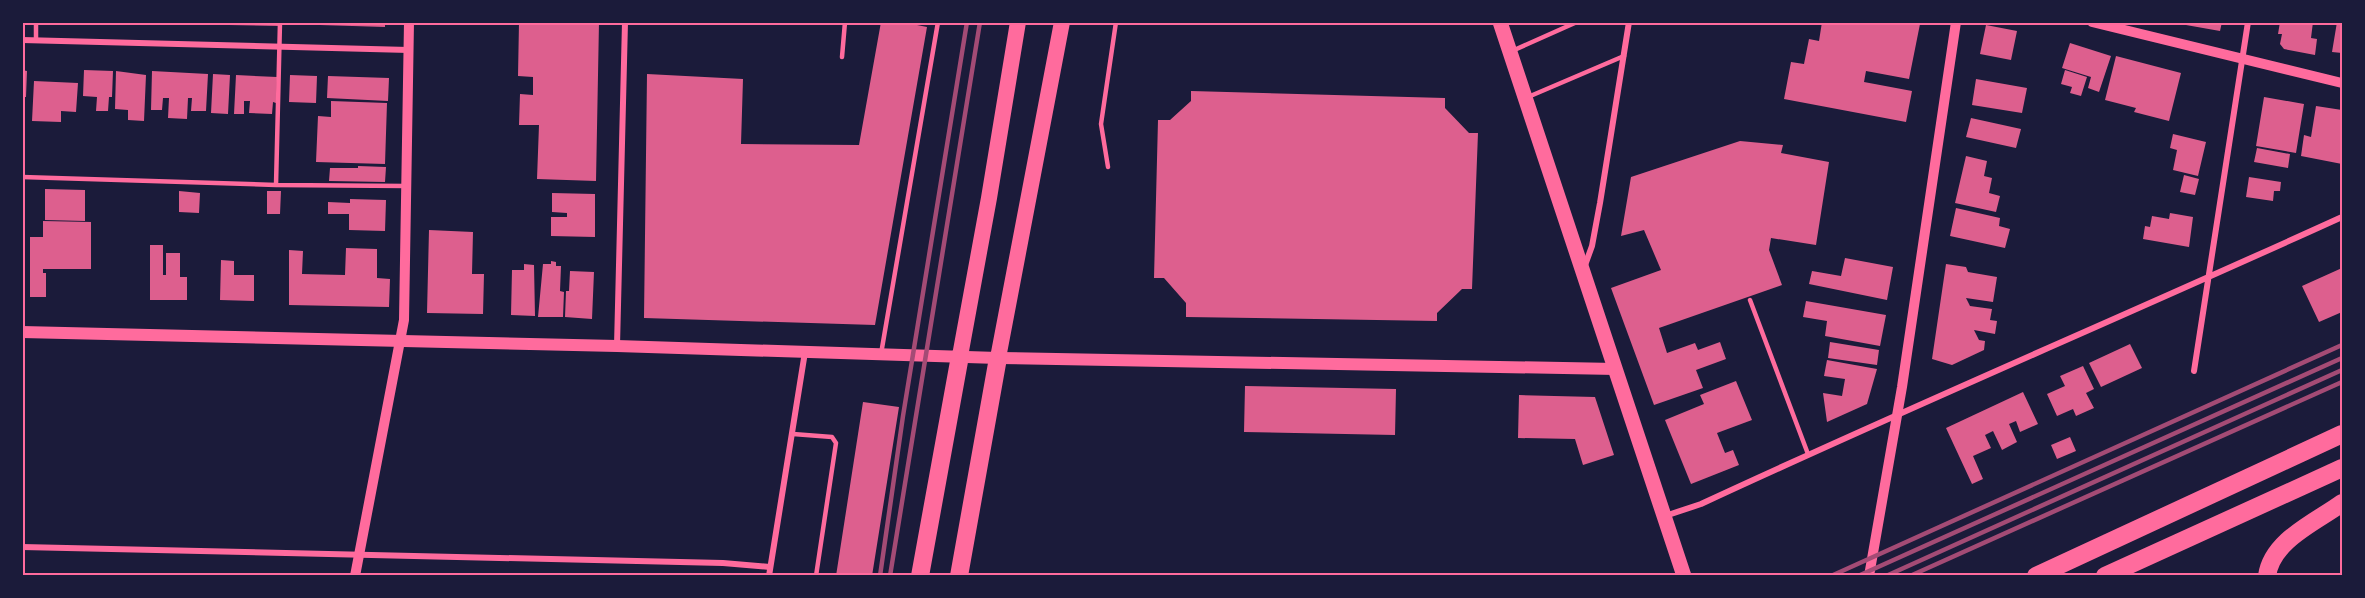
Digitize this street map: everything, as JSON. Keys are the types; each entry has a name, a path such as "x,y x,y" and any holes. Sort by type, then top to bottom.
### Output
{"highway":[{"path":"920,576 986,218 1018,22"},
{"path":"959,576 998,358 1062,27"},
{"path":"2036,576 2343,434"},
{"path":"2105,576 2343,468"},
{"path":"2267,576 2271,560 2284,543 2343,503"}],"main road":[{"path":"1500,22 1684,576"},
{"path":"22,332 617,346 998,358 1616,369"}],"street":[{"path":"355,576 404,317 409,22"},
{"path":"617,346 625,22"},
{"path":"1583,271 1592,246 1600,203 1629,22"},
{"path":"1869,576 1897,414 1956,22"},
{"path":"2194,371 2248,22"},
{"path":"2100,23 2343,83"},
{"path":"22,40 409,50"},
{"path":"1665,516 1701,504 1897,414 2343,217"},
{"path":"769,576 805,352"},
{"path":"22,547 723,563 770,567"}],"lane":[{"path":"36,22 36,40"},
{"path":"276,185 280,22"},
{"path":"842,57 845,22"},
{"path":"881,354 938,22"},
{"path":"1108,167 1101,124 1116,22"},
{"path":"1510,52 1577,22"},
{"path":"1526,98 1624,56"},
{"path":"22,177 276,185 406,186"},
{"path":"1750,300 1808,454"},
{"path":"793,434 832,437 836,443 816,576"}],"building":[{"path":"229,22 278,22 278,26 229,25"},
{"path":"320,22 385,22 385,27 320,25"},
{"path":"519,22 599,22 596,181 537,179 539,125 519,125 520,94 533,95 533,77 518,76"},
{"path":"881,22 902,22 927,27 875,325 644,318 647,74 743,79 741,144 859,145"},
{"path":"1822,22 1920,24 1909,79 1866,71 1864,82 1912,91 1906,122 1784,99 1791,62 1804,64 1809,39 1819,41"},
{"path":"2187,22 2222,22 2220,31 2186,25"},
{"path":"2280,22 2313,22 2311,38 2317,39 2315,55 2284,49 2280,44 2282,34 2278,34"},
{"path":"2337,22 2342,22 2342,53 2332,52"},
{"path":"1986,25 2017,31 2011,60 1980,54"},
{"path":"2070,43 2111,56 2099,92 2088,88 2091,77 2062,68"},
{"path":"2116,56 2181,73 2169,121 2134,112 2136,108 2105,100"},
{"path":"22,70 27,71 26,97 22,97"},
{"path":"84,70 113,71 112,97 109,97 108,111 96,111 97,97 83,96"},
{"path":"2065,70 2087,77 2081,96 2070,93 2072,87 2061,84"},
{"path":"116,71 146,75 144,121 128,120 128,110 115,109"},
{"path":"152,71 208,74 206,111 191,111 192,98 188,98 187,119 168,118 169,98 163,98 162,110 151,110"},
{"path":"213,74 230,75 228,114 211,113"},
{"path":"236,75 277,77 276,103 273,102 272,114 249,113 250,101 244,101 244,114 234,114"},
{"path":"290,75 317,76 316,103 289,102"},
{"path":"328,76 389,78 388,101 327,98"},
{"path":"1976,79 2027,88 2022,113 1972,105"},
{"path":"34,81 78,83 76,112 61,111 61,122 32,121"},
{"path":"1191,91 1445,98 1445,108 1469,133 1478,133 1472,289 1462,289 1437,313 1437,321 1186,317 1186,303 1164,278 1154,278 1158,120 1170,120 1191,101"},
{"path":"2264,97 2304,104 2296,153 2256,146"},
{"path":"331,101 387,103 385,164 316,162 318,116 331,117"},
{"path":"2316,106 2342,110 2342,164 2301,156 2304,135 2311,137"},
{"path":"1971,118 2021,129 2016,148 1966,137"},
{"path":"2173,134 2206,142 2198,176 2173,170 2177,150 2170,148"},
{"path":"1740,141 1783,145 1781,153 1829,162 1816,245 1771,238 1769,250 1782,285 1659,328 1667,353 1695,343 1698,350 1720,342 1726,359 1696,370 1703,388 1654,405 1611,288 1661,270 1644,230 1621,236 1631,177"},
{"path":"2257,148 2290,154 2288,168 2254,162"},
{"path":"1966,156 1987,161 1984,176 1992,178 1989,193 2000,196 1996,212 1955,203"},
{"path":"358,166 386,167 385,182 329,181 330,168 358,168"},
{"path":"2184,175 2199,179 2195,195 2180,192"},
{"path":"2249,177 2281,182 2280,191 2274,191 2273,201 2246,197"},
{"path":"45,189 85,190 85,221 45,220"},
{"path":"179,191 200,193 199,213 179,212"},
{"path":"267,191 281,191 280,214 267,214"},
{"path":"552,193 595,194 595,237 551,236 551,217 567,217 567,213 552,212"},
{"path":"350,199 386,200 385,231 349,230 349,214 328,214 328,202 350,203"},
{"path":"1956,208 2000,218 1999,226 2010,229 2005,248 1950,236"},
{"path":"2170,213 2193,217 2189,247 2143,239 2145,226 2150,227 2152,216 2169,219"},
{"path":"43,221 91,222 91,269 43,269 43,273 46,273 46,297 30,297 30,237 43,237"},
{"path":"429,230 473,232 472,274 484,274 483,314 427,313"},
{"path":"150,245 163,245 163,275 166,275 166,253 180,253 180,277 187,277 187,300 150,300"},
{"path":"346,248 377,249 377,278 390,279 389,307 289,305 289,250 303,251 302,274 345,275"},
{"path":"1845,258 1893,267 1887,300 1809,284 1812,271 1841,276"},
{"path":"221,260 234,261 234,275 254,275 254,301 220,300"},
{"path":"551,261 556,262 556,266 561,266 560,291 564,292 563,317 538,317 543,264 551,264"},
{"path":"524,264 534,265 535,316 511,315 512,270 524,270"},
{"path":"1946,264 1966,267 1968,272 1997,277 1993,302 1966,298 1970,306 1992,309 1990,320 1997,321 1995,334 1974,330 1979,340 1985,341 1984,350 1952,365 1932,359"},
{"path":"2342,268 2342,312 2319,322 2302,286"},
{"path":"570,271 594,272 592,319 565,317 566,291 569,291"},
{"path":"1806,301 1886,315 1880,346 1825,336 1827,321 1803,317"},
{"path":"1830,342 1879,350 1877,365 1828,358"},
{"path":"2130,344 2142,368 2101,387 2089,363"},
{"path":"1827,360 1877,369 1867,404 1827,422 1823,393 1842,396 1845,379 1824,376"},
{"path":"2083,366 2094,389 2086,393 2094,408 2076,416 2073,409 2057,416 2047,394 2065,386 2060,376"},
{"path":"1736,381 1752,420 1717,433 1725,453 1733,450 1739,465 1691,484 1665,420 1704,404 1700,395"},
{"path":"1245,386 1396,389 1395,435 1244,432"},
{"path":"2023,392 2038,424 2020,432 2016,421 2009,424 2017,442 2002,450 1993,431 1985,435 1991,448 1973,456 1983,479 1972,484 1946,428"},
{"path":"1519,395 1595,397 1614,455 1583,465 1575,439 1518,438"},
{"path":"863,402 899,407 872,576 836,576"},
{"path":"2070,437 2076,451 2057,459 2051,445"}],"railway":[{"path":"880,576 903,416 967,22"},
{"path":"890,576 980,22"},
{"path":"1831,576 2342,345"},
{"path":"1858,576 2342,358"},
{"path":"1886,576 2342,370"},
{"path":"1910,576 2342,382"}]}
